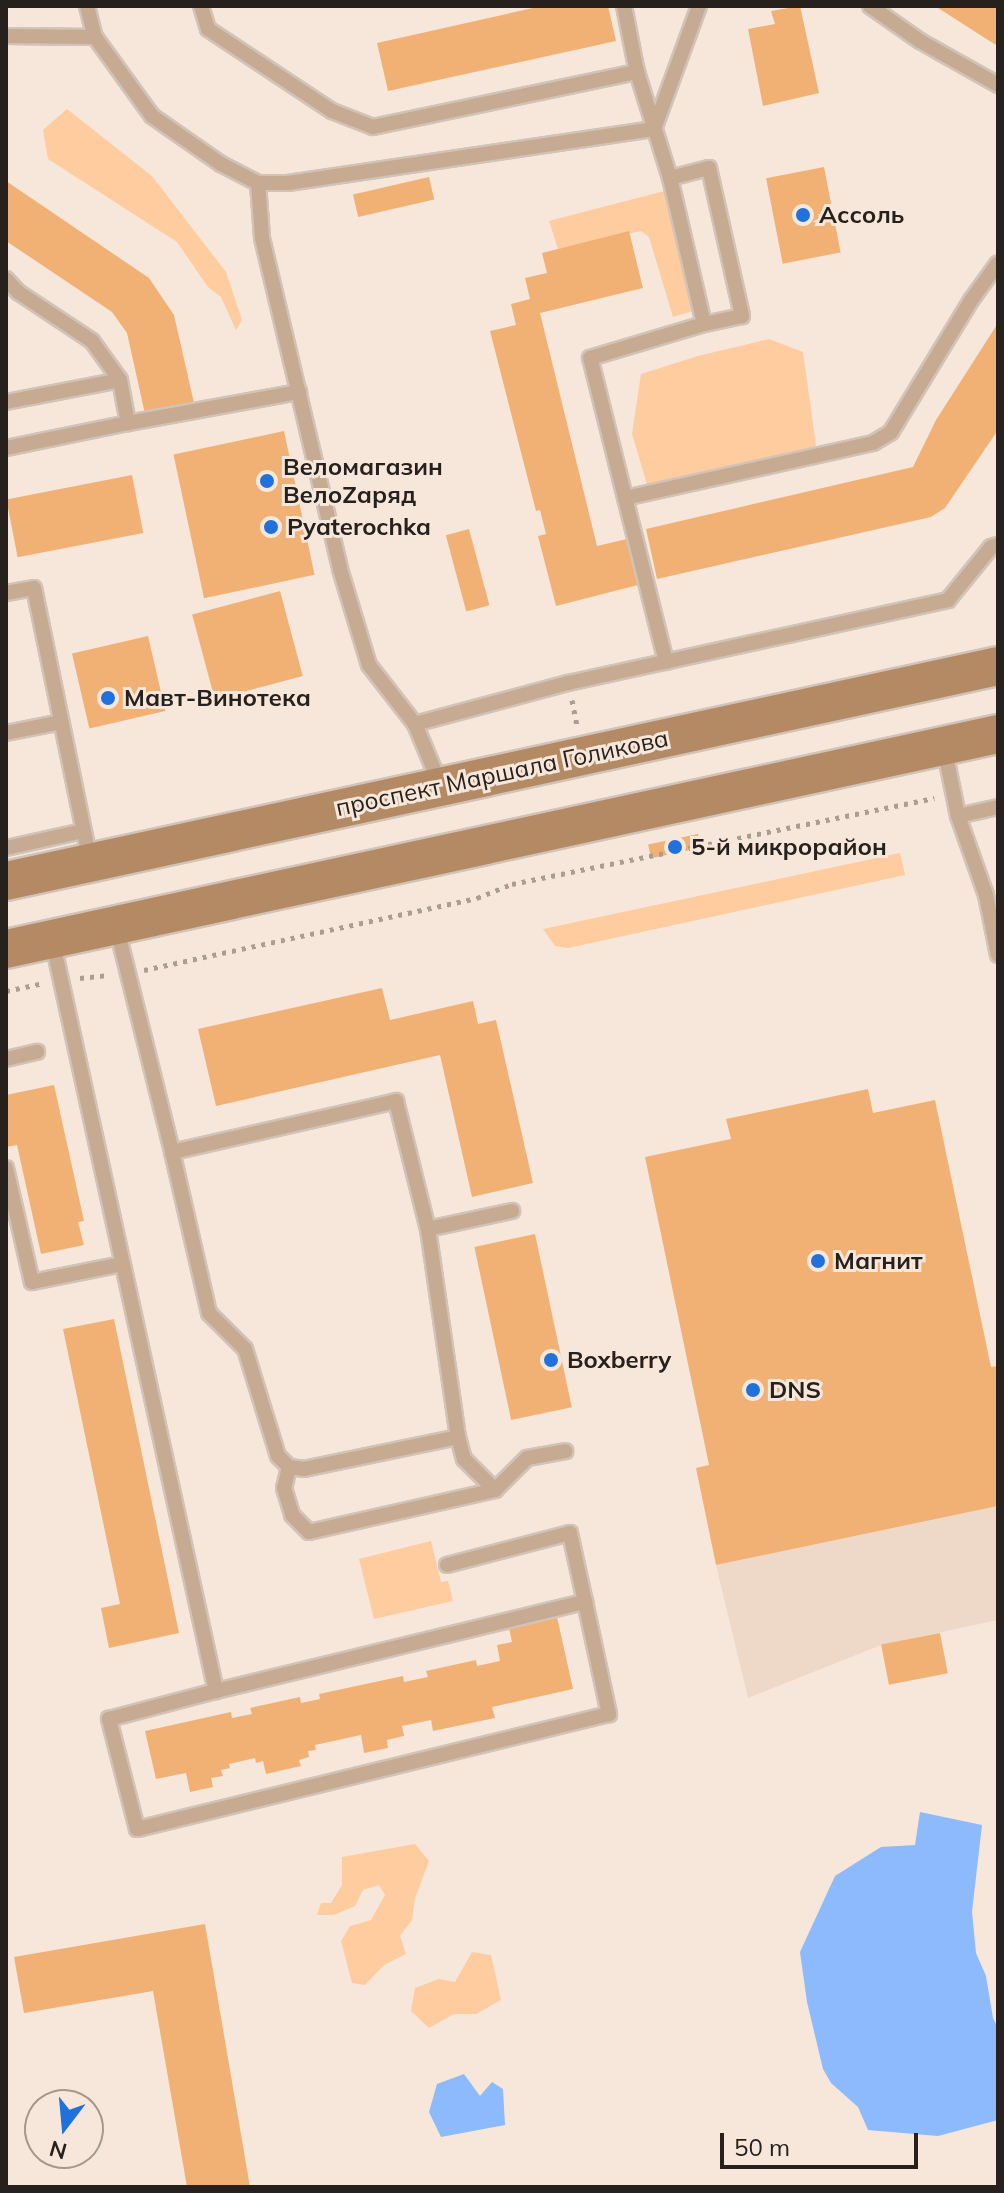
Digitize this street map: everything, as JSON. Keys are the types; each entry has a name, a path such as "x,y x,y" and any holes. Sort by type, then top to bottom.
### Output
{"main road":[{"name":"проспект Маршала Голикова","path":"6,881 86,847 441,787 998,666"},
{"path":"6,949 998,734"}],"lane":[{"path":"87,6 95,37 152,116 221,164 258,183 288,183 654,129"},
{"path":"201,6 208,29 332,111 373,127 637,72"},
{"path":"624,6 637,72 670,178 704,324"},
{"path":"654,129 699,6"},
{"path":"870,6 920,41 998,85"},
{"path":"6,36 95,37"},
{"path":"666,662 590,358 704,324 742,316 709,168 670,178"},
{"path":"258,183 262,238 340,569 369,665 415,724 441,787"},
{"path":"625,498 873,443 882,438 907,411 972,299 998,263"},
{"path":"6,279 18,292 92,341 120,380 128,423"},
{"path":"6,402 120,380"},
{"path":"6,448 299,392"},
{"path":"415,724 666,662 948,600 996,541"},
{"path":"6,593 34,588 86,847 6,848"},
{"path":"6,733 61,722"},
{"path":"944,745 958,816 986,895 998,955"},
{"path":"958,816 998,807"},
{"path":"116,925 209,1313 245,1349 278,1456 289,1467 304,1469 458,1437"},
{"path":"52,939 216,1691"},
{"path":"6,1059 37,1052"},
{"path":"172,1152 396,1101 428,1229 458,1437 464,1459 495,1490"},
{"path":"6,1168 32,1282 122,1264"},
{"path":"428,1229 512,1211"},
{"path":"289,1467 284,1488 292,1515 309,1532 495,1490 527,1458 565,1451"},
{"path":"447,1565 570,1533 585,1602 609,1714 137,1829 109,1719 585,1602"}],"path":[{"path":"129,973 477,898 512,884 954,794"}],"shaded area":[{"path":"67,109 152,176 226,272 242,320 236,330 221,297 208,287 177,242 48,159 43,130"},
{"path":"668,190 699,309 673,317 649,237 641,231 558,249 549,221"},
{"path":"769,339 803,352 818,460 649,491 632,434 641,374"},
{"path":"900,853 905,875 568,948 555,946 543,929"},
{"path":"998,1506 998,1620 881,1645 748,1698 716,1565"},
{"path":"431,1541 441,1582 448,1581 453,1601 374,1619 359,1559"},
{"path":"415,1844 429,1861 415,1898 412,1920 400,1936 406,1954 384,1965 365,1985 352,1983 341,1941 350,1926 371,1920 385,1895 379,1885 363,1890 355,1906 334,1915 317,1915 321,1903 331,1903 342,1885 342,1857"},
{"path":"472,1952 491,1955 501,2000 476,2014 454,2014 429,2028 411,2011 415,1988 439,1979 455,1982"}],"water":[{"path":"920,1812 982,1825 972,1912 976,1953 986,1976 993,2018 998,2028 998,2120 938,2136 868,2130 858,2107 831,2083 823,2069 807,2002 800,1952 835,1876 881,1847 915,1845"},
{"path":"464,2074 480,2096 492,2082 503,2089 505,2125 441,2137 429,2112 437,2084"}],"building":[{"path":"542,6 608,6 616,41 388,91 377,43"},
{"path":"800,6 819,93 763,106 748,29 775,24 771,11"},
{"path":"935,6 998,6 998,46 988,40"},
{"name":"Ассоль","path":"824,167 841,252 783,264 766,178"},
{"path":"429,177 434,199 358,217 353,195"},
{"path":"6,181 149,278 174,315 194,403 145,414 127,333 112,312 6,241"},
{"path":"629,231 643,288 540,313 597,546 627,539 638,585 556,606 538,536 546,534 540,510 536,511 490,331 516,325 511,304 530,299 525,278 547,273 542,253"},
{"path":"998,323 998,430 945,508 931,517 657,579 646,529 913,467 936,420"},
{"path":"284,431 315,575 204,598 173,454"},
{"path":"132,475 143,533 18,557 6,499"},
{"path":"469,529 489,605 466,612 446,535"},
{"path":"280,591 303,676 215,700 192,615"},
{"path":"148,636 165,711 89,729 72,654"},
{"name":"5-й микрорайон","path":"698,834 701,848 651,858 648,845"},
{"path":"382,988 390,1020 473,1001 478,1024 496,1020 533,1183 472,1197 440,1055 216,1106 198,1029"},
{"path":"54,1085 84,1221 78,1222 84,1245 41,1254 17,1145 6,1147 6,1095"},
{"name":"Магнит","path":"868,1089 873,1113 935,1100 991,1367 998,1366 998,1506 716,1565 696,1468 709,1465 645,1157 731,1139 726,1119"},
{"path":"535,1234 572,1407 511,1420 474,1247"},
{"path":"114,1319 179,1633 109,1648 101,1608 120,1604 63,1329"},
{"path":"557,1617 573,1689 492,1707 495,1718 433,1731 431,1720 402,1726 404,1736 387,1740 388,1748 364,1753 361,1735 315,1745 316,1750 308,1751 309,1757 299,1760 301,1766 266,1774 263,1761 256,1763 255,1758 229,1764 230,1768 221,1770 223,1776 211,1778 213,1787 190,1792 186,1773 156,1779 145,1731 231,1712 232,1718 252,1714 250,1708 300,1697 301,1703 320,1699 319,1694 403,1676 404,1682 428,1677 426,1671 476,1660 477,1666 500,1661 497,1645 512,1642 509,1628"},
{"path":"940,1633 948,1673 889,1685 881,1644"},
{"path":"205,1924 250,2187 187,2187 153,1991 24,2013 14,1957"}],"place":[{"name":"Ассоль","path":"803,215"},
{"name":"Веломагазин ВелоZаряд","path":"267,481"},
{"name":"Pyaterochka","path":"271,527"},
{"name":"Мавт-Винотека","path":"108,698"},
{"name":"5-й микрорайон","path":"675,847"},
{"name":"Магнит","path":"818,1261"},
{"name":"Boxberry","path":"551,1360"},
{"name":"DNS","path":"753,1390"}]}
